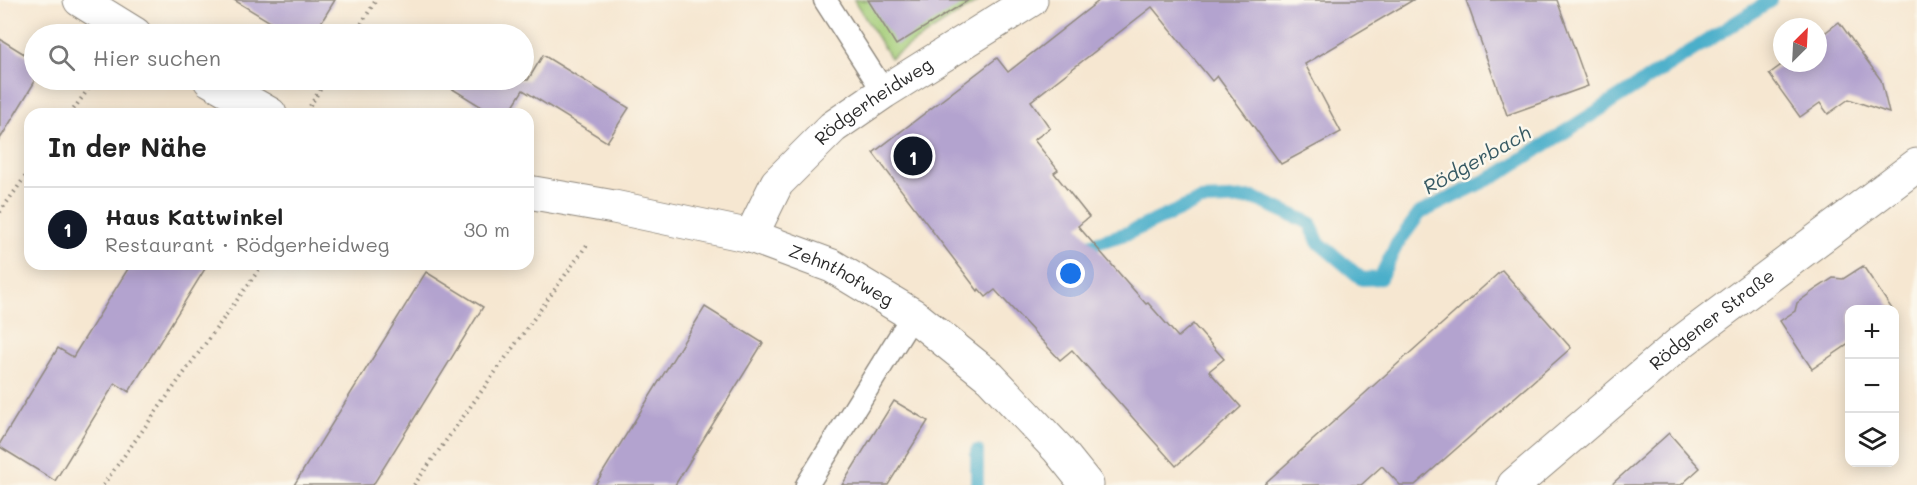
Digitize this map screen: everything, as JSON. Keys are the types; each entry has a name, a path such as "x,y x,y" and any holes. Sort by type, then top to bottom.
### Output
{"street":[{"name":"Rödgerheidweg","path":"751,236 777,183 833,127 884,92 1031,0"},
{"path":"90,2 121,24"},
{"path":"228,90 259,108"},
{"name":"Rödgener Straße","path":"1514,485 1680,343 1917,165"},
{"name":"Zehnthofweg","path":"534,193 614,207 751,236 832,266 913,315 990,377 1058,449 1087,485"}],"lane":[{"path":"825,0 884,92"},
{"path":"807,485 913,315"}],"path":[{"path":"361,24 376,0"},
{"path":"74,108 88,90"},
{"path":"308,108 320,90"},
{"path":"0,212 24,178"},
{"path":"414,485 614,207"},
{"path":"103,485 259,270"}],"green space":[{"path":"854,0 980,0 890,58"}],"building":[{"path":"234,0 335,0 320,24 274,24"},
{"path":"868,0 969,0 896,45"},
{"path":"1100,0 1413,0 1305,64 1341,132 1281,164 1217,76 1212,81 1152,7 1031,101 1050,128 1034,140 1058,170 1054,173 1089,217 1078,226 1178,337 1193,324 1224,359 1209,371 1241,407 1176,466 1072,350 1060,360 995,290 986,297 979,289 978,291 873,153 997,58 1008,72"},
{"path":"1466,0 1557,0 1588,86 1507,115"},
{"path":"1839,22 1881,80 1889,113 1849,99 1828,114 1820,103 1800,117 1769,74 1773,71 1827,72 1827,31"},
{"path":"0,39 24,54 24,90 30,90 0,139"},
{"path":"543,55 629,108 607,142 523,90 534,90 534,70"},
{"path":"454,90 523,90 512,108 483,108"},
{"path":"1863,266 1889,305 1845,305 1845,346 1812,369 1780,321 1795,311 1797,303 1816,289 1833,278 1843,279"},
{"path":"127,270 204,270 129,392 115,383 55,481 0,447 0,443 58,348 73,357"},
{"path":"1502,270 1571,348 1415,485 1400,485 1382,466 1361,485 1263,485"},
{"path":"426,272 483,307 373,485 294,485"},
{"path":"705,307 763,343 675,485 595,485"},
{"path":"894,401 928,421 888,485 842,485"},
{"path":"1669,433 1700,468 1681,485 1611,485"}],"waterway":[{"name":"Rödgerbach","path":"1077,251 1128,233 1201,200 1254,198 1310,223 1318,242 1362,279 1380,278 1397,244 1420,213 1499,174 1771,0"},
{"name":"Rödgerbach","path":"977,451 977,485"}],"place":[{"name":"Haus Kattwinkel","path":"913,156"}]}
